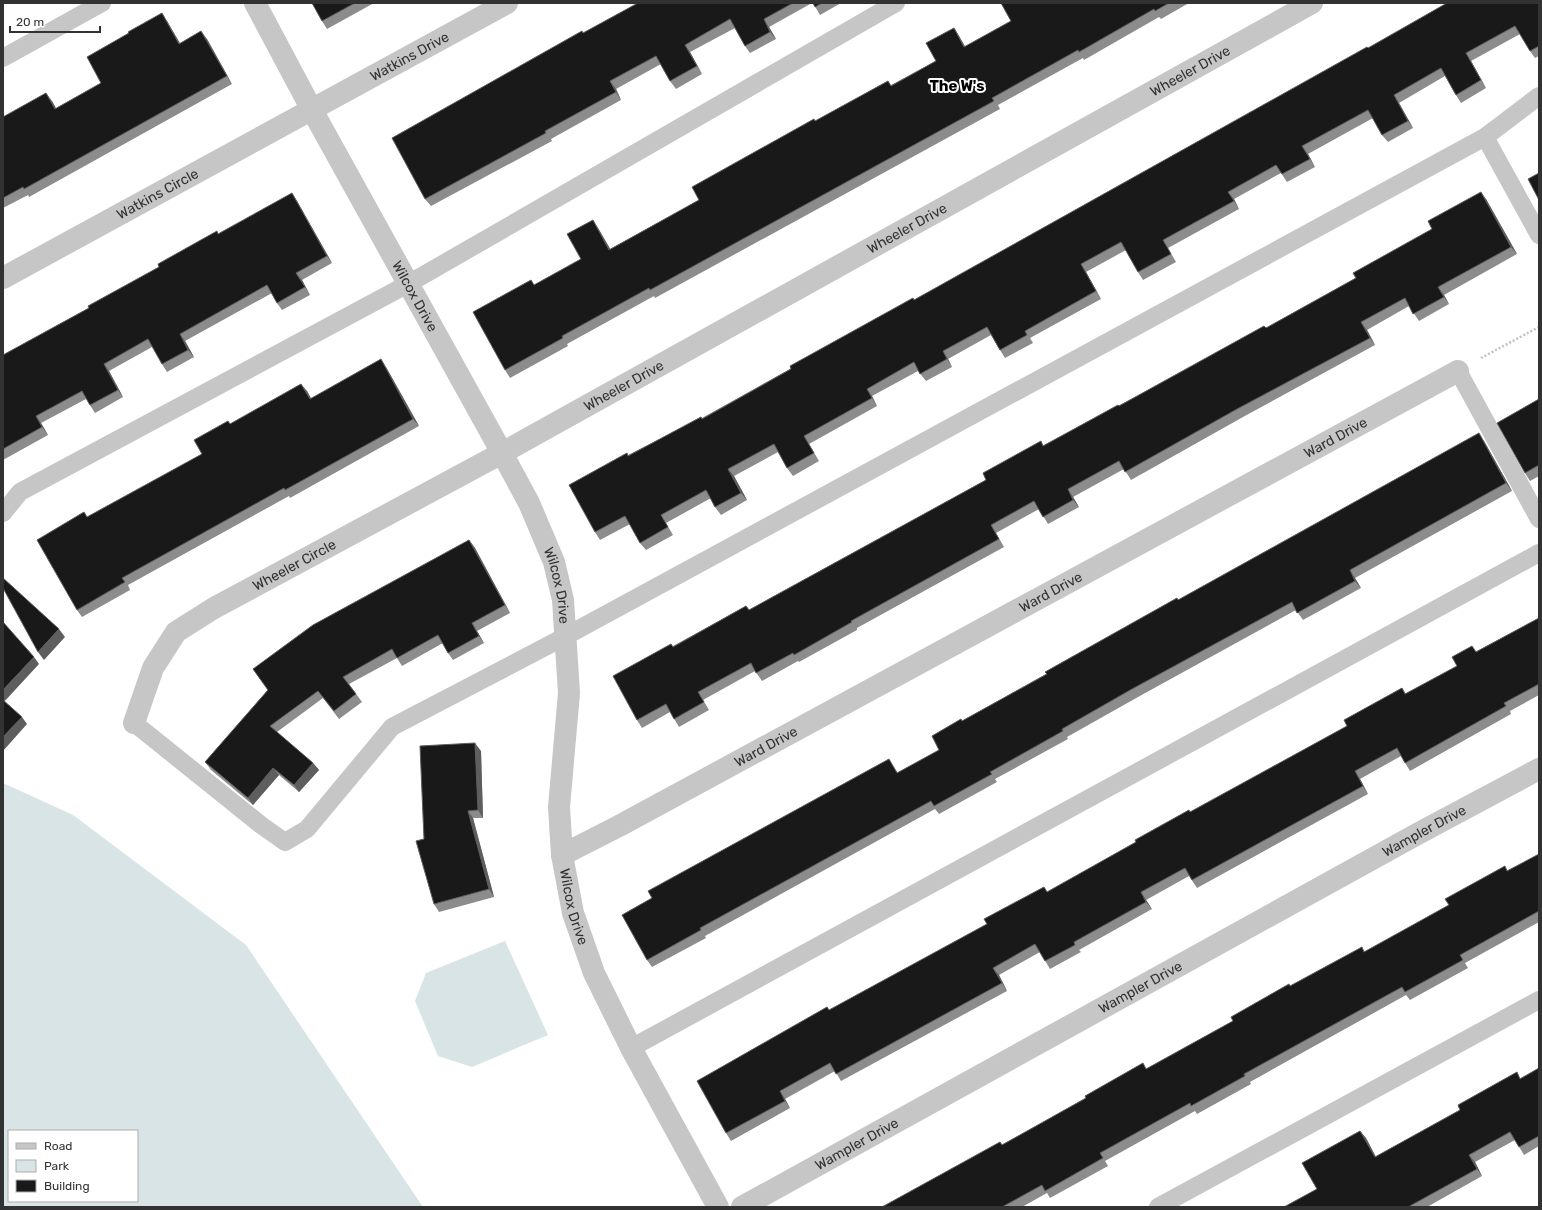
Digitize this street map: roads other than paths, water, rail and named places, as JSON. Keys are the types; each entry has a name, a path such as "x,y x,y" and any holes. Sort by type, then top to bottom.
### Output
{"street":[{"name":"Wilcox Drive","path":"255,3 312,110 529,503 554,562 563,600 566,636 569,693 560,807 562,855 573,913 594,973 631,1048 718,1207"},
{"name":"Watkins Drive","path":"312,110 506,3"},
{"name":"Wheeler Drive","path":"502,453 1312,3"},
{"name":"Watkins Circle","path":"3,278 312,110"},
{"name":"Ward Drive","path":"562,855 640,815 1458,371"},
{"name":"Wheeler Circle","path":"134,723 153,668 176,632 214,608 502,453"},
{"name":"Wampler Drive","path":"742,1207 1414,836 1539,769"}],"lane":[{"path":"3,58 102,3"},
{"path":"3,513 20,492 408,284 896,3"},
{"path":"134,723 261,825 285,842 307,829 392,727 566,636 1484,136 1539,96"},
{"path":"1484,136 1539,235"},
{"path":"1458,371 1539,519"},
{"path":"631,1048 1539,553"},
{"path":"1158,1207 1539,1000"}],"district":[{"name":"The W's","path":"957,86"}]}
